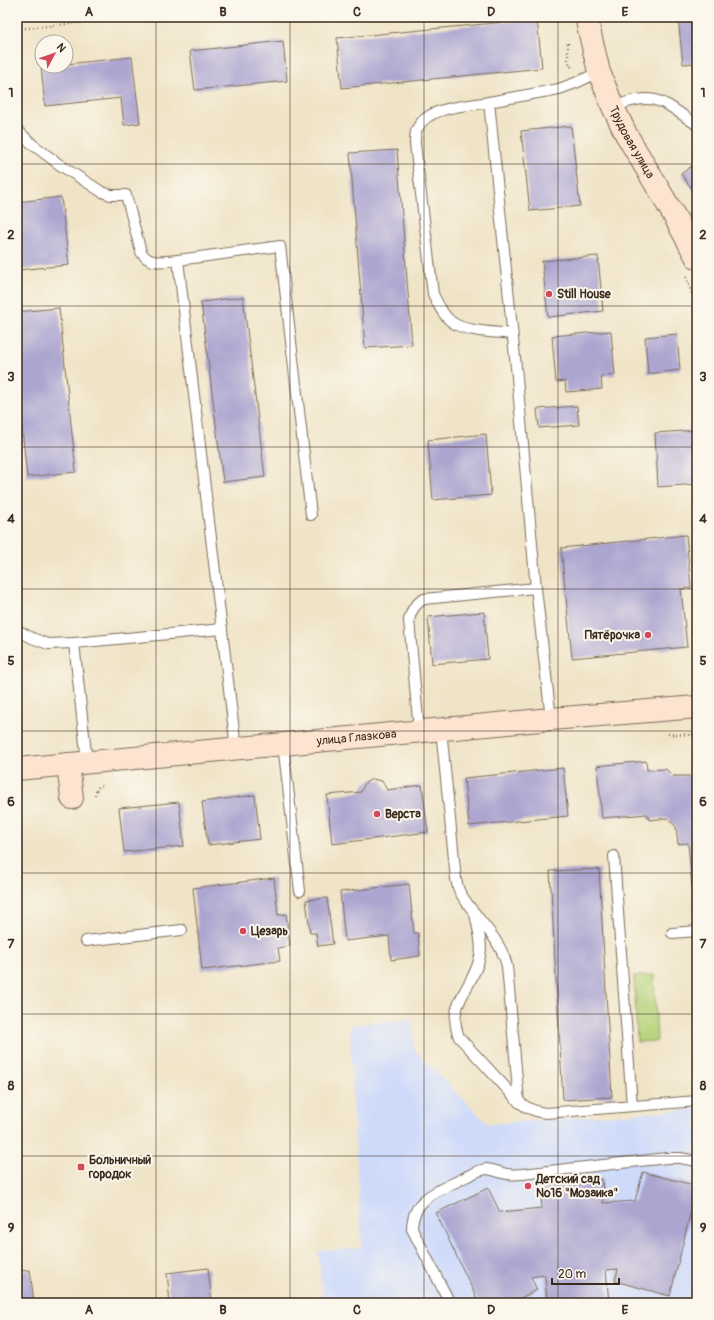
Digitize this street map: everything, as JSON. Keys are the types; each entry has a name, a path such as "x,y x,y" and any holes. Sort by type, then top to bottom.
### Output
{"street":[{"name":"Трудовая улица","path":"586,17 599,72 613,107 626,134 675,217 697,258"},
{"name":"улица Глазкова","path":"17,769 419,731 697,707"},
{"path":"72,798 78,763"}],"lane":[{"path":"512,334 466,328 454,323 442,311 433,294 415,144 416,129 425,118 437,111 559,89 599,72"},
{"path":"613,107 638,99 655,99 667,104 697,125"},
{"path":"490,102 536,588 551,719"},
{"path":"17,130 32,144 60,165 102,192 111,195 126,195 141,252 146,259 155,262 178,260 280,246 311,515"},
{"path":"178,260 236,748"},
{"path":"419,731 409,620 411,610 416,604 424,599 536,588"},
{"path":"17,630 48,644 74,644 222,629"},
{"path":"74,644 78,763"},
{"path":"441,729 456,879 460,893 498,942 504,954 507,966 519,1102"},
{"path":"283,744 300,891"},
{"path":"614,856 632,1106"},
{"path":"475,913 481,947 480,957 455,1011 454,1020 456,1030 459,1037 519,1102 528,1109 546,1113 697,1101"},
{"path":"86,941 182,930"},
{"path":"672,933 697,931"},
{"path":"450,1303 412,1229 412,1218 417,1208 425,1199 434,1193 476,1172 486,1169 508,1174 522,1174 667,1158 680,1158 697,1161"}],"path":[{"path":"17,29 135,17"}],"shaded area":[{"name":"Детский сад №16 \"Мозаика\"","path":"412,1019 414,1050 488,1124 697,1109 697,1303 323,1303 318,1251 362,1248 353,1109 350,1025"}],"green space":[{"path":"654,975 657,1041 637,1042 634,976"}],"building":[{"path":"678,17 697,17 697,63 683,64"},
{"path":"537,19 542,68 342,88 337,38"},
{"path":"283,41 287,81 195,90 190,51"},
{"path":"132,57 140,123 124,125 121,98 45,106 42,74 74,74 74,63"},
{"path":"571,126 580,206 530,211 521,131"},
{"path":"397,150 412,345 365,348 350,153"},
{"path":"697,162 697,195 681,174"},
{"path":"61,197 69,265 17,270 17,202"},
{"path":"598,256 603,311 548,317 542,261"},
{"path":"243,297 265,477 223,482 201,302"},
{"path":"59,308 76,472 27,477 17,381 17,312"},
{"path":"611,331 615,375 601,376 602,389 566,392 565,381 556,382 552,336"},
{"path":"677,334 680,370 648,374 645,337"},
{"path":"577,406 579,425 539,428 537,409"},
{"path":"697,430 697,484 658,487 655,433"},
{"path":"486,434 491,495 433,500 428,440"},
{"path":"686,535 691,588 681,589 687,647 572,658 561,548"},
{"path":"484,612 488,659 432,664 428,617"},
{"path":"646,761 647,770 666,769 673,776 689,776 697,784 697,909 694,909 688,843 678,844 676,827 668,818 649,820 647,814 602,818 597,766"},
{"path":"563,768 568,816 469,826 464,778"},
{"name":"Верста","path":"372,779 382,781 387,790 422,785 428,832 332,844 327,795 361,792 365,783"},
{"path":"255,795 260,839 208,845 202,802"},
{"path":"179,802 184,846 124,852 119,808"},
{"path":"599,869 612,1097 563,1100 550,871"},
{"name":"Цезарь","path":"274,878 278,915 286,914 290,946 278,948 280,961 202,970 193,888"},
{"path":"409,884 414,933 418,933 420,956 391,960 389,936 345,941 340,892"},
{"path":"327,898 333,944 318,946 316,933 310,933 306,900"},
{"path":"643,1172 697,1186 670,1296 615,1281 618,1269 606,1270 609,1303 547,1303 545,1275 531,1277 537,1290 510,1303 479,1303 436,1213 488,1188 500,1212 542,1208 540,1184 602,1179 603,1203 635,1201"},
{"path":"208,1268 212,1303 170,1303 167,1273"},
{"path":"30,1270 34,1303 17,1303 17,1271"}],"place":[{"name":"Still House","path":"549,294"},
{"name":"Пятёрочка","path":"648,635"},
{"name":"Верста","path":"377,814"},
{"name":"Цезарь","path":"243,931"},
{"name":"Больничный городок","path":"81,1167"},
{"name":"Детский сад №16 \"Мозаика\"","path":"528,1186"}]}
